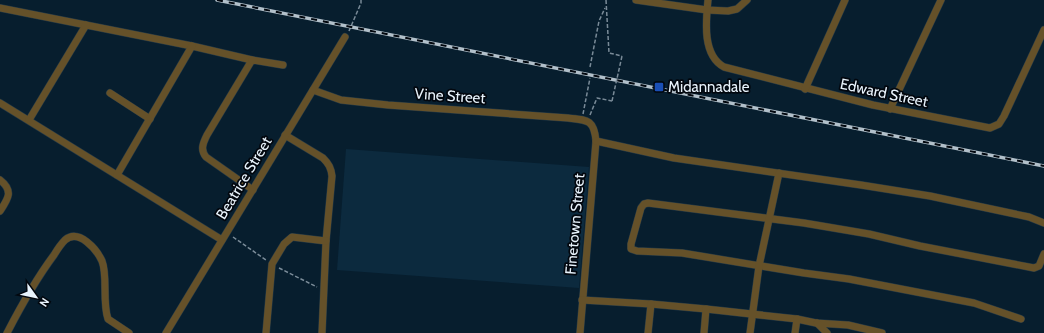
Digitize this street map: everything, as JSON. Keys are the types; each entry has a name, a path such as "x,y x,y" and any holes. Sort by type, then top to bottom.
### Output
{"street":[{"path":"636,0 707,10 732,11 742,6 747,0"},
{"name":"Edward Street","path":"708,0 707,10 709,47 713,58 720,65 805,89 890,109 987,127 997,126 1004,116 1044,30"},
{"path":"805,89 845,0"},
{"path":"890,109 941,0"},
{"path":"0,8 192,46 252,60 283,65"},
{"path":"29,120 86,25"},
{"name":"Beatrice Street","path":"166,333 345,37"},
{"path":"117,175 192,46"},
{"path":"252,60 207,134 202,148 203,154 206,157 253,190"},
{"name":"Vine Street","path":"313,90 341,100 380,105 585,120"},
{"path":"110,93 150,119"},
{"path":"0,103 222,240"},
{"name":"Finetown Street","path":"580,333 596,141 592,124 585,120"},
{"path":"285,136 323,158 328,162 331,169 332,176 326,241 322,333"},
{"path":"596,141 674,158 930,196 1029,217 1044,223"},
{"path":"750,333 759,266 779,173"},
{"path":"0,180 7,186 9,191 8,199 0,211"},
{"path":"1021,319 974,303 849,279 682,253 637,251 632,249 631,244 641,208 644,204 667,205 804,223 869,234 920,246 1034,268 1039,266 1044,254"},
{"path":"266,333 272,264 279,250 292,237 326,241"},
{"path":"7,333 49,262 66,240 73,238 86,241 91,244 103,262 108,318 129,333"},
{"path":"582,300 706,309 816,323 848,325 882,333"},
{"path":"648,333 651,304"},
{"path":"704,333 706,309"},
{"path":"795,333 797,320"},
{"path":"816,323 827,333"}],"path":[{"path":"345,37 352,27 361,0"},
{"path":"585,120 597,98 612,101 622,56 609,53 606,0"},
{"path":"590,67 599,21 606,6"},
{"path":"585,120 590,78"}],"shaded area":[{"path":"346,149 589,167 579,288 337,270"}],"railway":[{"path":"217,0 1044,166"}],"place":[{"name":"Midannadale","path":"659,87"}]}
